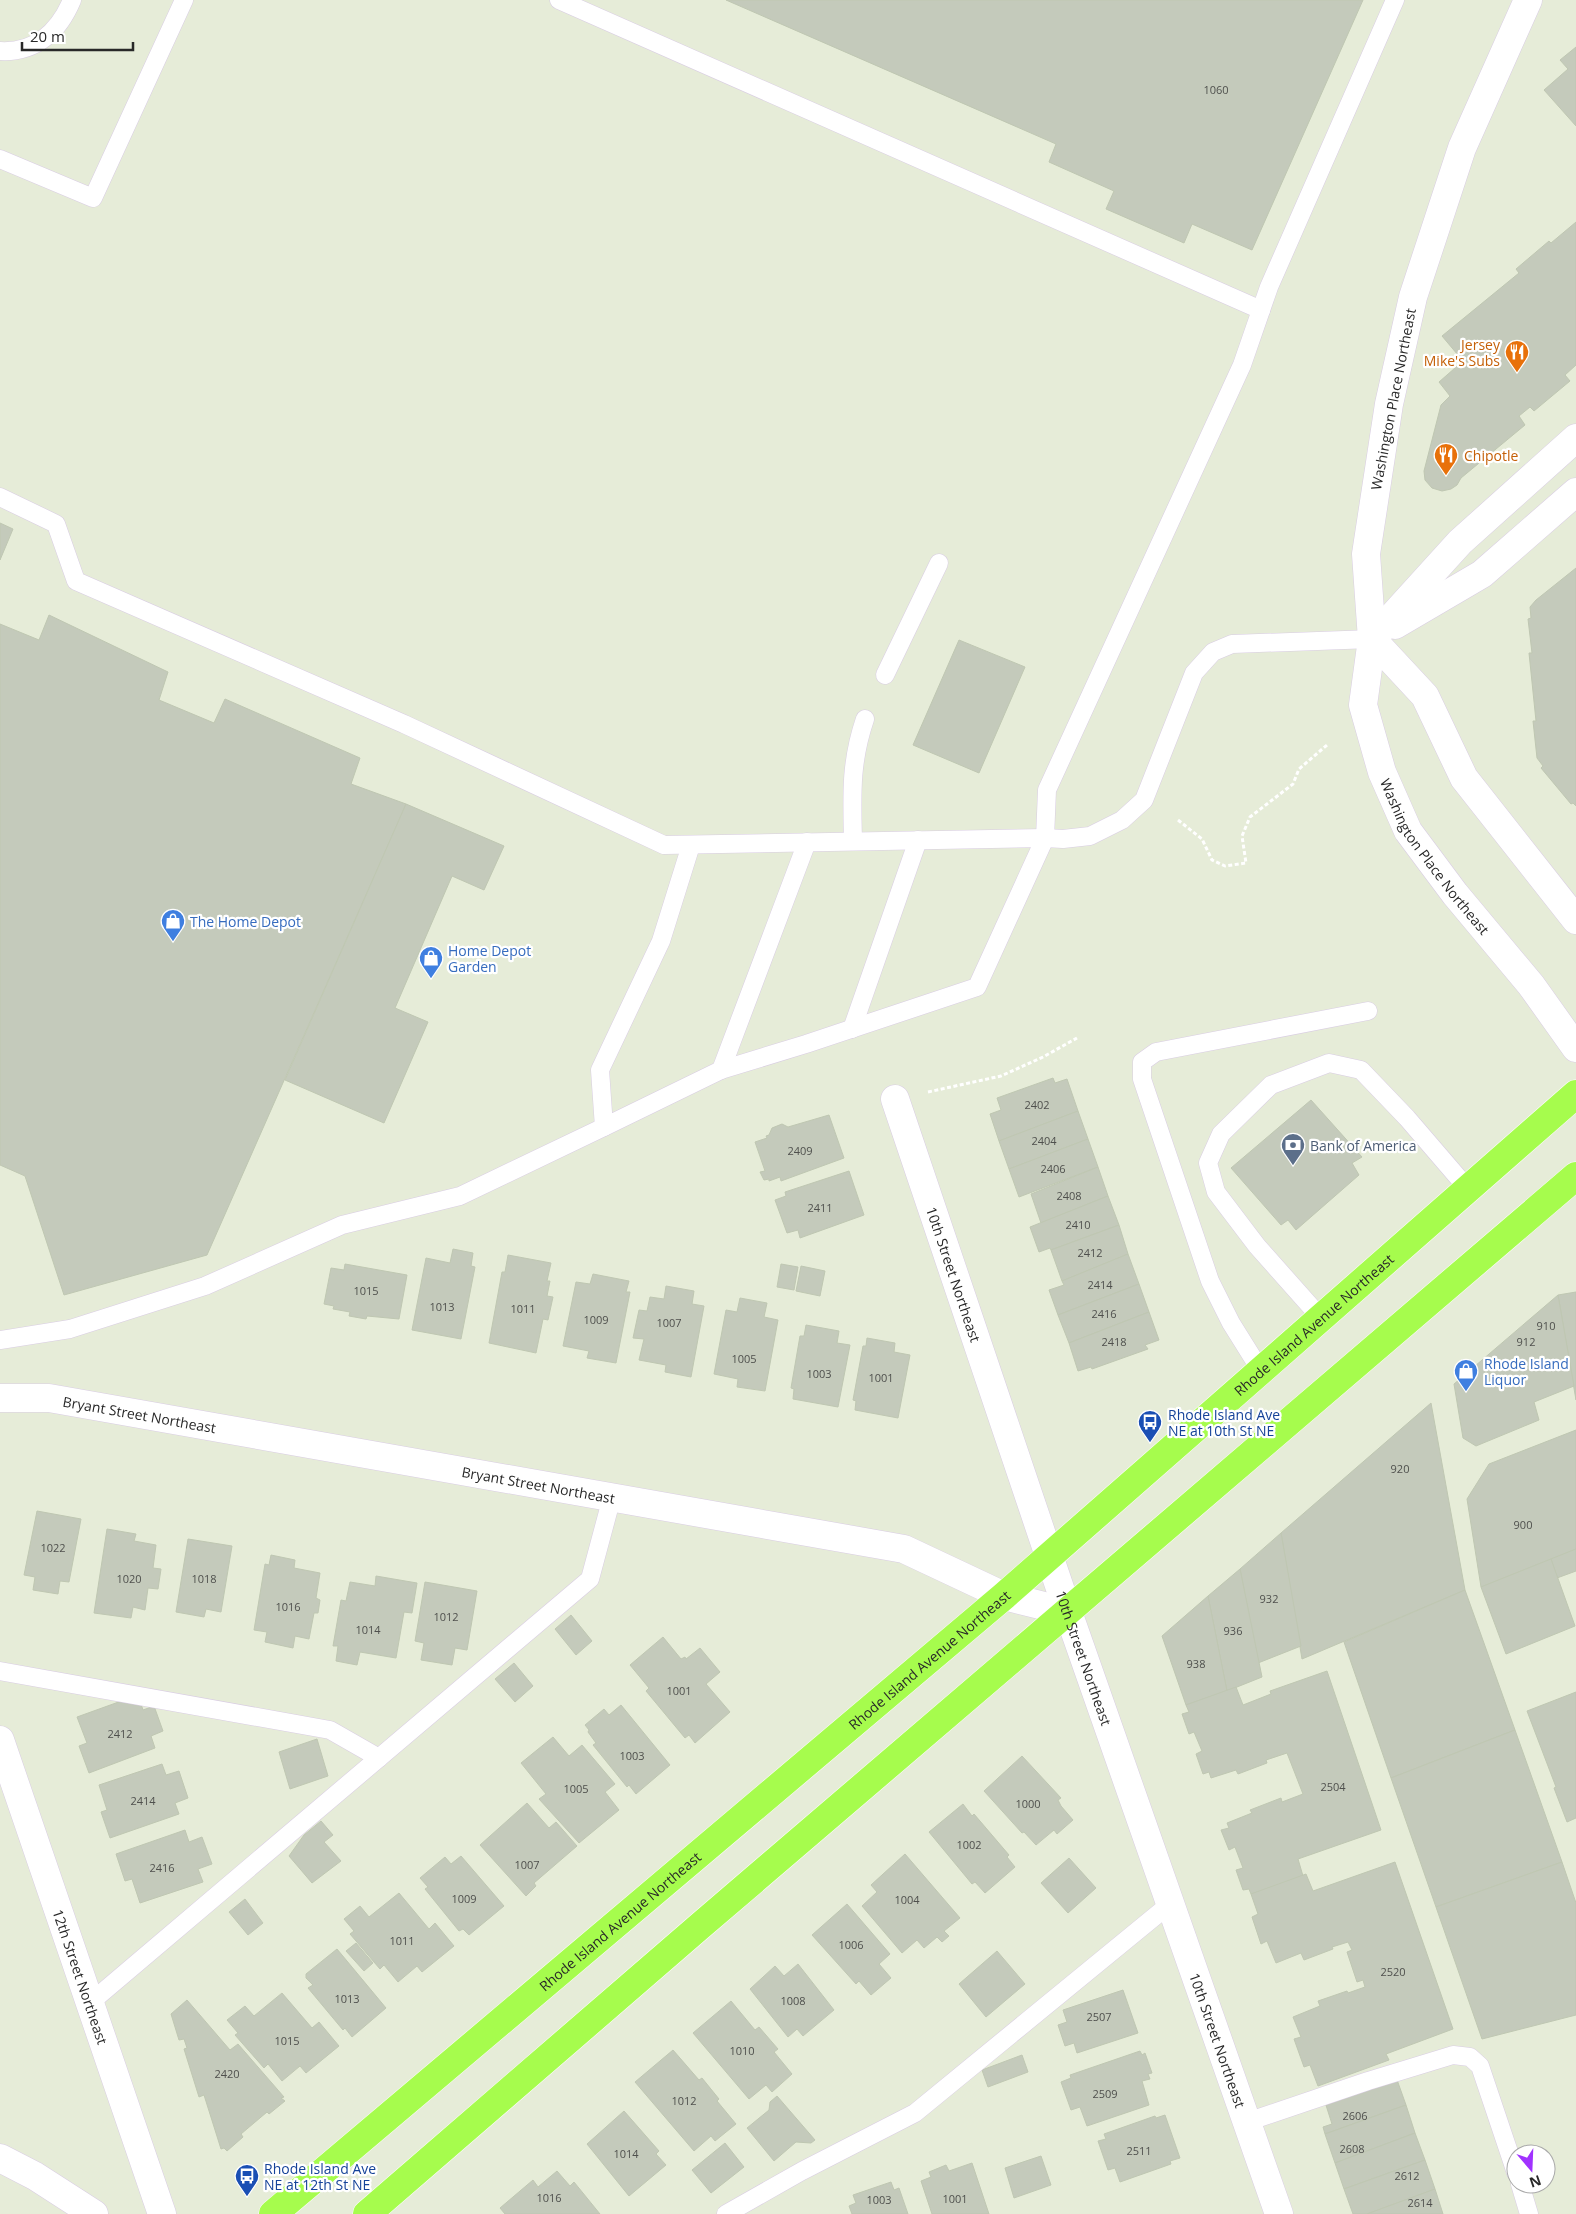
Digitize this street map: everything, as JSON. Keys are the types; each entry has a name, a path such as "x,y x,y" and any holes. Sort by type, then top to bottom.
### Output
{"main road":[{"name":"Rhode Island Avenue Northeast","path":"273,2214 1004,1596 1576,1094"},
{"path":"367,2214 693,1932 1576,1176"}],"street":[{"name":"Washington Place Northeast","path":"1528,0 1462,148 1413,297 1389,404 1366,554 1372,639 1363,705 1382,772 1408,831 1455,894 1531,985 1576,1048"},
{"path":"1372,639 1460,542 1576,438"},
{"path":"1372,639 1482,574 1576,492"},
{"path":"1372,639 1425,696 1464,778 1576,920"},
{"path":"1517,844 1576,891"},
{"name":"10th Street Northeast","path":"895,1099 1068,1612 1247,2122 1272,2212"},
{"name":"Bryant Street Northeast","path":"0,1398 49,1398 904,1549 1004,1596 1068,1612"},
{"name":"12th Street Northeast","path":"0,1740 162,2214"},
{"path":"0,2158 35,2176 94,2214"}],"lane":[{"path":"0,51 20,50 35,45 47,38 58,27 72,0"},
{"path":"0,159 94,198 184,0"},
{"path":"559,0 1261,310"},
{"path":"0,1340 70,1329 205,1286 342,1225 460,1196 722,1070 977,987 1045,838 1048,790 1242,365 1273,277 1395,0"},
{"path":"0,497 56,524 76,581 404,724 664,845 1063,839 1090,836 1122,820 1144,800 1194,672 1213,652 1232,644 1372,639"},
{"path":"884,675 940,563"},
{"path":"852,841 852,776 856,745 865,719"},
{"path":"852,1029 918,840"},
{"path":"722,1070 808,842"},
{"path":"604,1127 600,1070 661,941 691,844"},
{"path":"1260,1371 1231,1323 1210,1281 1142,1079 1142,1062 1156,1052 1368,1011"},
{"path":"1321,1318 1257,1246 1216,1192 1208,1163 1221,1134 1271,1085 1329,1063 1361,1070 1407,1118 1468,1189"},
{"path":"90,2002 590,1579 612,1497"},
{"path":"0,1671 330,1730 379,1758"},
{"path":"726,2214 802,2171 915,2113 1170,1904"},
{"path":"1247,2122 1368,2081 1453,2055 1470,2057 1480,2066 1506,2144"},
{"path":"1523,2194 1529,2214"}],"path":[{"path":"1178,820 1202,838 1212,860 1225,866 1246,863 1242,836 1250,818 1293,784 1299,769 1327,745"},
{"path":"895,1099 1001,1076 1043,1057 1077,1038"}],"building":[{"path":"726,0 1363,0 1252,250 1192,224 1184,243 1106,209 1114,191 1049,162 1056,144"},
{"path":"1576,47 1576,126 1544,90 1568,69 1560,60"},
{"path":"1576,222 1576,365 1565,375 1570,381 1534,411 1530,407 1519,416 1525,425 1461,478 1457,485 1442,491 1432,488 1425,480 1424,471 1441,405 1450,396 1439,382 1463,361 1442,336 1519,273 1516,269 1549,241 1551,243"},
{"path":"0,523 13,529 0,560"},
{"path":"1576,568 1576,806 1573,803 1571,804 1541,768 1543,766 1537,758 1533,721 1536,721 1529,653 1532,653 1528,619 1531,618 1530,607 1536,600"},
{"name":"The Home Depot","path":"49,615 168,672 159,700 214,723 225,699 360,758 351,784 406,804 207,1255 64,1295 25,1176 0,1165 0,624 39,640"},
{"path":"959,640 1025,667 979,773 913,745"},
{"path":"406,804 504,846 484,890 452,876 395,1008 428,1022 384,1123 285,1080"},
{"path":"1053,1078 1055,1083 1067,1079 1078,1111 999,1141 990,1114 1001,1110 997,1098"},
{"name":"Bank of America","path":"1311,1100 1362,1157 1352,1163 1359,1175 1296,1230 1288,1220 1281,1225 1231,1168"},
{"path":"1078,1111 1088,1139 1009,1169 999,1141"},
{"path":"829,1115 844,1158 781,1181 780,1177 769,1181 769,1179 764,1180 760,1172 765,1171 755,1142 767,1138 766,1136 769,1135 772,1128 782,1124 788,1127"},
{"path":"1088,1139 1098,1167 1019,1197 1009,1169"},
{"path":"1098,1167 1108,1196 1041,1223 1031,1194"},
{"path":"849,1171 864,1215 800,1238 798,1230 787,1233 775,1200 786,1196 785,1192"},
{"path":"1108,1196 1119,1225 1051,1250 1050,1248 1039,1252 1030,1227"},
{"path":"1119,1225 1128,1254 1062,1281 1051,1250"},
{"path":"453,1249 473,1253 471,1266 475,1267 461,1339 412,1330 426,1258 450,1263"},
{"path":"1128,1254 1139,1284 1058,1315 1049,1290 1064,1285 1062,1281"},
{"path":"508,1255 551,1263 547,1281 550,1281 547,1296 553,1297 548,1320 543,1319 536,1353 489,1343 502,1272 505,1272"},
{"path":"345,1264 407,1275 399,1319 367,1316 366,1319 349,1316 350,1312 333,1309 334,1306 324,1304 331,1268 344,1270"},
{"path":"781,1264 798,1267 794,1290 777,1287"},
{"path":"801,1266 825,1271 820,1296 796,1291"},
{"path":"593,1274 629,1281 626,1292 630,1292 616,1363 587,1358 589,1351 563,1346 576,1282 590,1284"},
{"path":"1139,1284 1149,1312 1069,1343 1058,1315"},
{"path":"666,1286 694,1291 692,1304 704,1306 691,1377 665,1372 666,1365 639,1360 644,1339 633,1338 639,1310 647,1311 650,1297 664,1299"},
{"path":"1576,1292 1576,1400 1558,1295"},
{"path":"1558,1295 1574,1386 1534,1402 1539,1420 1476,1446 1463,1438 1454,1384"},
{"path":"740,1298 767,1303 764,1317 778,1320 765,1391 737,1387 738,1379 714,1374 726,1310 737,1312"},
{"path":"1149,1312 1159,1340 1145,1345 1148,1349 1092,1369 1091,1367 1078,1371 1069,1343"},
{"path":"806,1325 839,1331 837,1343 850,1345 838,1407 793,1399 794,1389 791,1388 800,1336 804,1336"},
{"path":"867,1338 895,1343 894,1352 910,1355 898,1418 855,1410 856,1401 853,1400 863,1346 866,1346"},
{"path":"1431,1403 1465,1590 1302,1659 1281,1533"},
{"path":"1576,1430 1576,1549 1481,1587 1467,1499 1489,1464"},
{"path":"37,1511 81,1519 69,1582 60,1581 58,1594 33,1590 35,1577 24,1575"},
{"path":"107,1529 136,1534 134,1541 156,1545 153,1568 161,1569 158,1589 148,1588 145,1610 133,1607 131,1618 94,1613"},
{"path":"1281,1533 1301,1646 1258,1663 1240,1569"},
{"path":"188,1539 232,1546 221,1612 206,1609 204,1617 176,1612"},
{"path":"1576,1549 1576,1571 1557,1578 1551,1559"},
{"path":"271,1555 295,1560 294,1568 320,1573 316,1598 320,1600 318,1613 314,1613 309,1639 295,1636 293,1648 265,1642 267,1632 254,1630 265,1564 269,1565"},
{"path":"1551,1559 1575,1626 1506,1654 1481,1587"},
{"path":"1240,1569 1262,1677 1227,1691 1208,1596"},
{"path":"376,1576 417,1583 412,1613 404,1612 396,1658 360,1652 357,1665 336,1661 338,1646 333,1646 341,1600 346,1601 350,1582 375,1586"},
{"path":"425,1582 477,1591 467,1650 455,1648 452,1665 421,1660 424,1643 415,1641"},
{"path":"1465,1590 1515,1730 1391,1778 1344,1642"},
{"path":"1208,1596 1227,1691 1186,1705 1162,1636"},
{"path":"571,1615 592,1641 576,1655 555,1629"},
{"path":"663,1637 681,1659 685,1657 686,1659 700,1648 720,1672 706,1684 730,1712 695,1743 689,1735 685,1738 646,1691 649,1688 630,1665"},
{"path":"514,1663 533,1686 515,1702 495,1679"},
{"path":"1327,1671 1381,1830 1298,1859 1303,1876 1251,1894 1249,1889 1243,1890 1236,1870 1243,1868 1235,1847 1229,1850 1221,1830 1229,1828 1227,1823 1252,1813 1250,1810 1281,1798 1282,1802 1303,1794 1287,1753 1266,1760 1267,1763 1238,1774 1236,1770 1211,1778 1209,1772 1203,1774 1196,1754 1202,1751 1194,1732 1189,1734 1182,1714 1189,1712 1186,1705 1236,1687 1243,1705 1271,1694 1270,1691"},
{"path":"1576,1692 1576,1818 1567,1822 1554,1788 1556,1787 1527,1711"},
{"path":"138,1695 143,1710 154,1706 163,1731 151,1736 155,1748 89,1773 79,1746 87,1743 77,1717"},
{"path":"621,1705 670,1765 636,1794 629,1785 627,1787 593,1745 596,1743 585,1725 604,1709 609,1715"},
{"path":"1515,1730 1562,1862 1436,1907 1391,1778"},
{"path":"553,1737 569,1756 582,1745 615,1784 605,1792 619,1810 579,1843 539,1799 546,1794 521,1763"},
{"path":"317,1739 328,1776 290,1789 279,1752"},
{"path":"1022,1756 1061,1798 1058,1800 1061,1806 1073,1820 1057,1834 1054,1830 1036,1845 1024,1832 1022,1833 984,1791"},
{"path":"162,1764 166,1775 179,1771 188,1798 175,1803 179,1814 110,1838 101,1812 107,1810 99,1785"},
{"path":"527,1803 549,1828 556,1822 577,1846 534,1883 536,1886 526,1896 480,1845"},
{"path":"963,1804 1009,1855 1007,1857 1015,1867 985,1893 975,1882 972,1884 929,1832"},
{"path":"321,1821 333,1835 324,1842 341,1861 312,1883 289,1856 304,1835"},
{"path":"185,1830 189,1842 202,1837 212,1864 198,1869 203,1882 140,1903 132,1879 125,1881 116,1854"},
{"path":"905,1854 960,1918 944,1931 949,1936 942,1942 937,1937 924,1948 917,1940 902,1953 862,1906 877,1892 871,1885"},
{"path":"461,1856 504,1906 469,1935 463,1929 459,1931 425,1889 428,1887 420,1878 445,1857 451,1864"},
{"path":"1069,1858 1096,1888 1068,1913 1041,1883"},
{"path":"1395,1862 1453,2029 1386,2054 1389,2060 1318,2086 1310,2065 1304,2067 1294,2039 1301,2037 1293,2017 1320,2006 1318,2001 1365,1987 1363,1980 1357,1982 1347,1952 1352,1950 1348,1942 1304,1960 1301,1953 1276,1963 1267,1941 1261,1944 1252,1917 1258,1914 1251,1894 1306,1874 1313,1891"},
{"path":"1562,1862 1576,1903 1576,2015 1482,2039 1436,1907"},
{"path":"399,1893 429,1929 435,1923 454,1946 422,1972 417,1966 398,1982 384,1965 380,1969 350,1934 354,1931 344,1919 360,1906 369,1917"},
{"path":"245,1899 263,1923 248,1935 229,1912"},
{"path":"847,1904 890,1954 879,1964 891,1978 871,1995 859,1981 856,1984 812,1935"},
{"path":"356,1943 373,1963 364,1971 346,1951"},
{"path":"337,1949 386,2008 352,2037 345,2028 343,2030 308,1988 313,1985 306,1978 306,1974"},
{"path":"997,1951 1025,1984 986,2017 959,1984"},
{"path":"798,1964 834,2010 803,2036 797,2029 788,2037 750,1989 775,1966 784,1976"},
{"path":"1123,1990 1138,2033 1077,2053 1074,2043 1065,2046 1058,2025 1067,2022 1063,2010"},
{"path":"282,1993 312,2028 319,2022 339,2046 306,2073 300,2066 282,2081 268,2064 264,2068 235,2035 238,2033 227,2020 245,2006 254,2016"},
{"path":"187,2000 230,2050 238,2044 284,2097 281,2098 285,2101 269,2114 267,2112 241,2134 243,2137 227,2151 224,2148 221,2149 204,2095 199,2097 184,2049 187,2048 184,2039 179,2040 171,2014"},
{"path":"731,2001 755,2030 759,2027 778,2049 774,2052 792,2074 772,2092 766,2085 749,2099 693,2033"},
{"path":"673,2050 699,2080 702,2078 719,2099 717,2101 736,2124 715,2141 711,2136 694,2151 635,2082"},
{"path":"1140,2051 1142,2055 1145,2053 1152,2073 1148,2074 1150,2079 1142,2081 1149,2105 1087,2126 1080,2107 1071,2110 1061,2082 1071,2078 1070,2075"},
{"path":"1022,2055 1028,2072 988,2087 982,2070"},
{"path":"1396,2077 1406,2105 1325,2134 1323,2127 1332,2124 1325,2102"},
{"path":"777,2096 815,2140 811,2143 796,2142 774,2161 747,2128 769,2110 770,2102"},
{"path":"1406,2105 1415,2133 1335,2163 1325,2134"},
{"path":"624,2111 659,2151 656,2154 666,2165 629,2196 587,2144"},
{"path":"1165,2115 1180,2158 1170,2161 1171,2164 1120,2182 1115,2168 1108,2170 1098,2141 1106,2139 1104,2134 1155,2116 1156,2118"},
{"path":"1415,2133 1425,2160 1344,2189 1335,2163"},
{"path":"725,2143 744,2167 711,2193 692,2170"},
{"path":"1041,2156 1051,2185 1014,2198 1005,2168"},
{"path":"1425,2160 1435,2189 1367,2214 1353,2214 1344,2189"},
{"path":"972,2163 989,2214 932,2214 921,2181 931,2177 929,2172 946,2165 949,2171"},
{"path":"557,2171 570,2186 574,2182 600,2214 505,2214 500,2208 533,2180 538,2187"},
{"path":"891,2182 894,2190 899,2188 908,2214 852,2214 849,2206 856,2203 853,2195"},
{"path":"1435,2189 1443,2214 1367,2214"}],"place":[{"name":"Jersey Mike's Subs","path":"1517,373"},
{"name":"Chipotle","path":"1446,476"},
{"name":"The Home Depot","path":"173,942"},
{"name":"Home Depot Garden","path":"431,979"},
{"name":"Bank of America","path":"1293,1166"},
{"name":"Rhode Island Liquor","path":"1466,1392"},
{"name":"Rhode Island Ave NE at 10th St NE","path":"1150,1443"},
{"name":"Rhode Island Ave NE at 12th St NE","path":"247,2197"}]}
